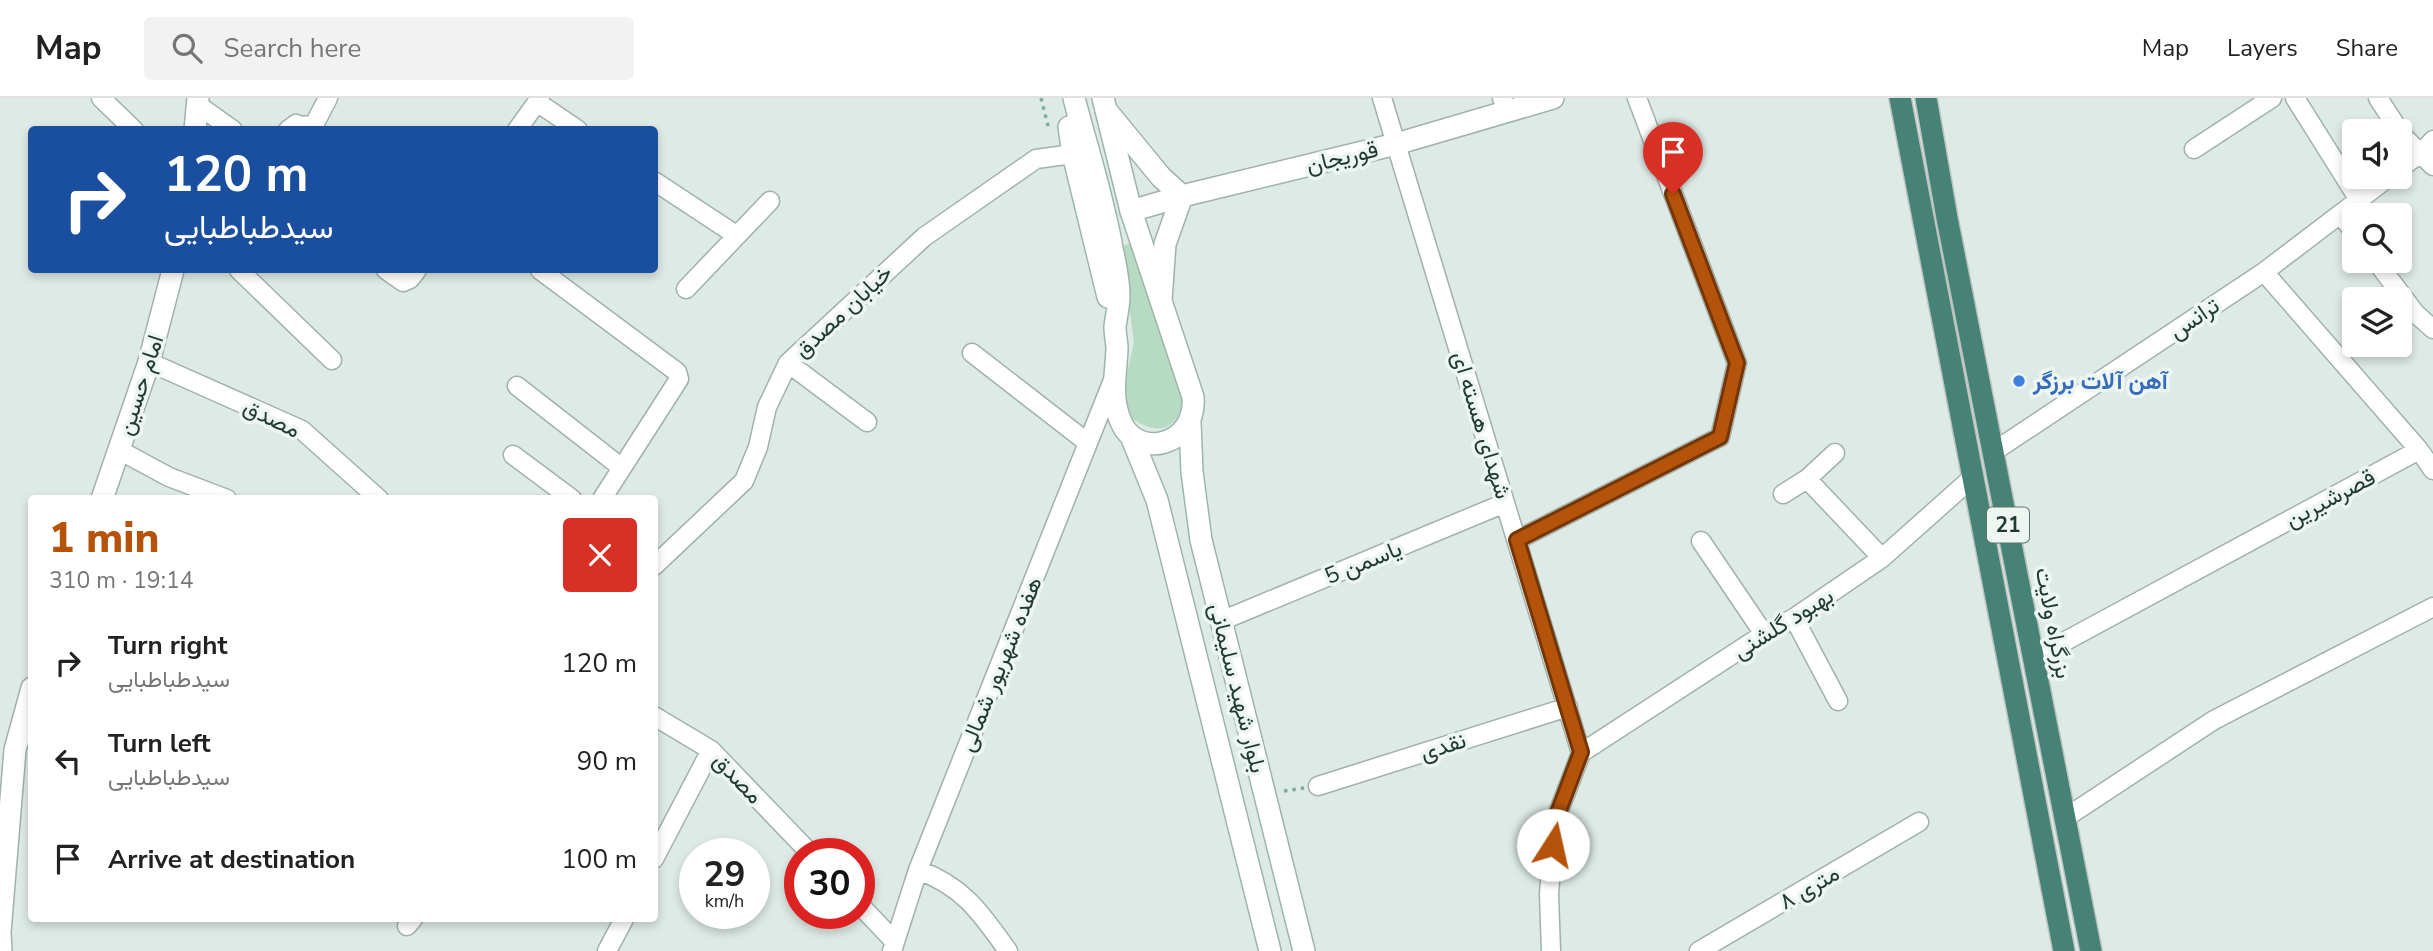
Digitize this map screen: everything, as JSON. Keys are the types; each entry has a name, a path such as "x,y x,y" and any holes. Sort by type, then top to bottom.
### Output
{"highway":[{"name":"21","path":"1900,98 2064,951"},
{"name":"بزرگراه ولایت","path":"1926,98 1947,218 2091,951"}],"main road":[{"path":"1063,98 1073,154 1115,327"},
{"path":"1074,98 1106,216 1119,296 1115,327"},
{"name":"قوریجان","path":"1106,216 1396,144 1505,105 1553,98"},
{"path":"195,126 198,102"},
{"path":"1105,104 1160,177 1182,196 1165,244 1161,300"},
{"path":"1105,104 1130,211"},
{"name":"بلوار شهید سلیمانی","path":"1130,211 1193,397 1194,409 1190,422 1192,472 1201,540 1304,951"},
{"name":"امام حسین","path":"103,495 149,362 172,273"},
{"name":"بلوار شهید سلیمانی","path":"1115,327 1117,348 1114,405 1122,426 1132,436 1157,500 1270,951"},
{"path":"1132,436 1157,444 1171,441 1182,433 1190,422"},
{"path":"1,951 8,747 28,706"}],"street":[{"path":"101,98 130,126"},
{"path":"306,126 314,125 328,98"},
{"name":"شهدای هسته ای","path":"1382,98 1581,752"},
{"path":"1517,540 1720,437 1737,363 1637,98"},
{"path":"2194,149 2272,98"},
{"path":"2295,98 2359,200"},
{"path":"2378,98 2402,135 2429,153 2412,162"},
{"path":"520,126 539,100 573,126"},
{"path":"198,102 228,126"},
{"name":"خیابان مصدق","path":"658,562 744,481 758,447 766,407 788,362 924,237 1037,159 1073,154"},
{"path":"658,184 736,235"},
{"name":"ترانس","path":"1993,452 2264,272 2373,189"},
{"path":"686,289 770,201"},
{"path":"2264,272 2433,470"},
{"path":"242,273 332,360"},
{"path":"390,273 403,282 415,273"},
{"path":"544,273 677,372 679,379 605,495"},
{"path":"2384,273 2415,313 2433,329"},
{"path":"972,353 1088,443"},
{"name":"مصدق","path":"149,362 302,430 375,495"},
{"path":"788,362 867,422"},
{"name":"هفده شهریور شمالی","path":"894,946 918,870 1114,379"},
{"path":"517,386 622,468"},
{"path":"118,450 169,477 216,495"},
{"name":"قصرشیرین","path":"2034,658 2418,450"},
{"path":"1783,494 1807,478 1835,453"},
{"path":"513,455 567,495"},
{"name":"بهبود گلشنی","path":"1581,752 1764,634 1794,618 1882,558 1973,477"},
{"path":"1807,478 1882,558"},
{"name":"یاسمن 5","path":"1221,621 1505,503"},
{"path":"1700,541 1764,634"},
{"path":"2065,818 2214,720 2433,607"},
{"path":"1794,618 1838,701"},
{"name":"نقدی","path":"1318,786 1568,707"},
{"name":"مصدق","path":"658,718 711,750 796,838"},
{"path":"658,851 711,750"},
{"path":"1545,950 1555,821 1581,752"},
{"name":"۸ متری","path":"1699,951 1919,822"},
{"path":"918,870 942,878 976,907 1009,951"},
{"path":"607,951 622,922"},
{"path":"875,923 894,946"}],"path":[{"path":"1264,794 1318,786"}],"green space":[{"path":"1135,241 1170,362 1186,396 1177,418 1164,428 1147,427 1127,415 1123,391 1134,342 1121,247"}],"place":[{"name":"آهن آلات برزگر","path":"2019,381"}],"route":[{"path":"1553,845 1555,821 1581,752 1517,540 1720,437 1737,363 1673,194"}]}
